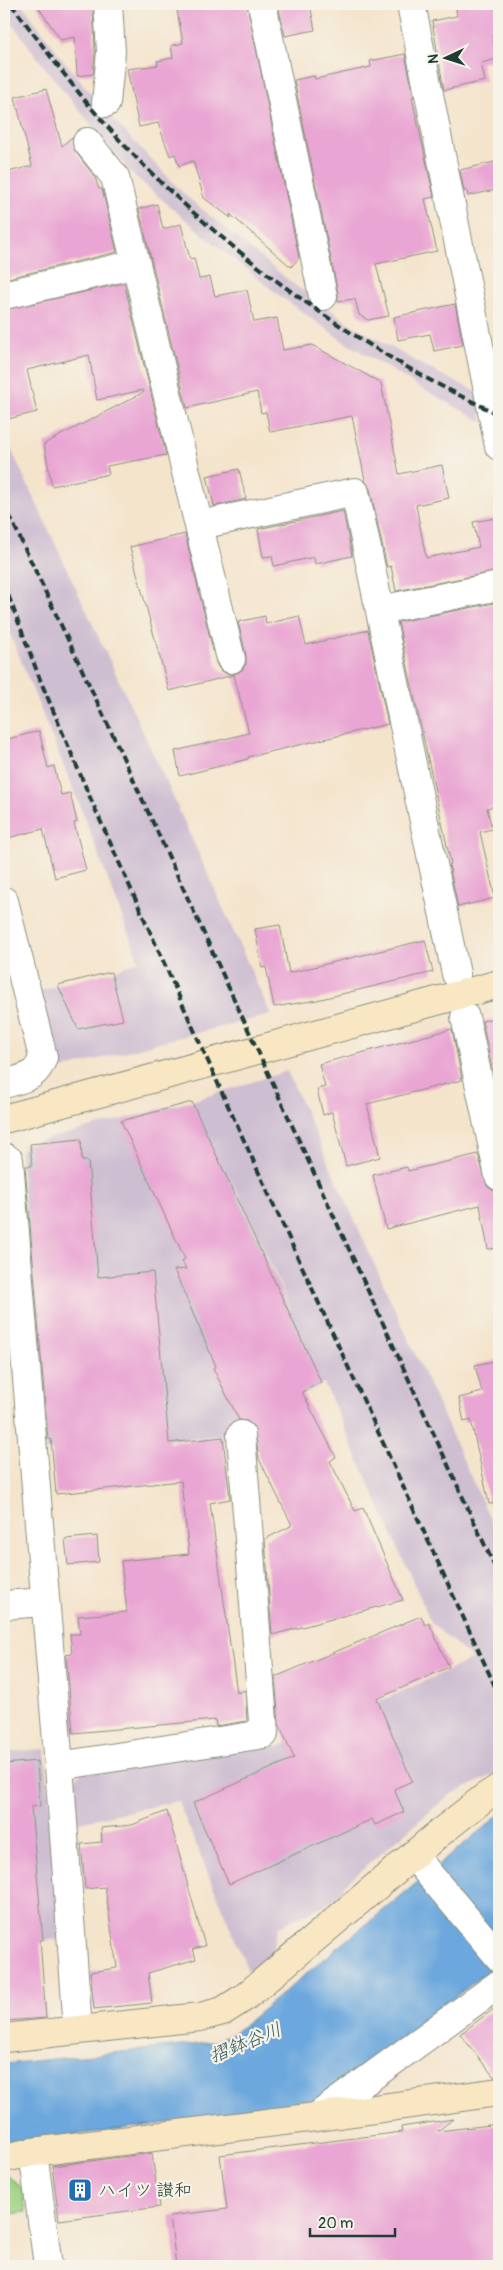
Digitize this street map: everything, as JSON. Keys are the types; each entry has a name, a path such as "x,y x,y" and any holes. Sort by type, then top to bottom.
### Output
{"street":[{"path":"106,103 111,52 108,4"},
{"path":"262,4 323,296"},
{"path":"411,4 499,446"},
{"path":"87,142 115,177 231,659"},
{"path":"4,294 136,264"},
{"path":"200,525 355,492 456,974"},
{"path":"380,610 499,586"},
{"path":"4,901 42,1057 40,1068 29,1077 4,1084"},
{"path":"4,1119 499,984"},
{"path":"465,1017 499,1176"},
{"path":"4,1158 9,1160 59,1766 78,2030"},
{"path":"59,1766 264,1734 241,1435"},
{"path":"4,1605 44,1602"},
{"path":"4,2038 200,2017 222,2011 245,1997 420,1863 485,1797 499,1788"},
{"path":"420,1863 499,1957"},
{"path":"316,2117 499,1984"},
{"path":"4,2158 33,2152 499,2092"},
{"path":"33,2152 48,2266"}],"shaded area":[{"path":"4,4 22,4 61,57 105,111 187,197 292,283 352,325 430,369 477,392 483,422 421,388 343,341 280,296 208,239 130,172 49,73 4,13"},
{"path":"4,434 170,790 271,1015 168,1040 59,1070 38,991 111,972 139,961 80,806 4,619"},
{"path":"287,1071 499,1539 499,1772 448,1796 343,1886 346,1893 340,1898 279,1926 271,1953 248,1971 178,1801 74,1823 71,1784 84,1770 273,1740 278,1747 473,1659 432,1624 324,1383 226,1435 46,1451 20,1153 24,1145 195,1100","holes":["225,1167 247,1211 291,1309"]},
{"path":"45,1749 61,1939 4,1944 4,1752"}],"green space":[{"path":"4,2175 7,2175 22,2188 26,2212 4,2215"}],"water":[{"name":"摺鉢谷川","path":"499,1815 499,1963 316,2104 4,2144 4,2064 199,2044 216,2041 233,2034"}],"building":[{"path":"36,4 93,4 95,52 93,74 77,76 75,37 61,40"},
{"path":"215,4 247,4 299,258 291,267 230,214 231,218 204,198 193,161 179,166 175,154 170,156 158,123 139,127 127,69 158,65 157,61 173,58 171,46 183,43 177,10"},
{"path":"278,4 310,4 315,30 285,36"},
{"path":"455,4 499,4 499,33 492,35 497,59 481,63 485,81 444,90 432,21 457,16"},
{"path":"405,54 414,97 412,97 434,197 425,199 437,251 376,264 389,316 368,320 359,315 355,299 338,301 338,293 294,80 314,76 315,79 371,67 370,61"},
{"path":"46,89 62,146 72,137 75,151 95,177 99,189 102,189 117,252 4,279 4,173 32,166 15,97"},
{"path":"499,161 499,189 468,196 467,191 464,191 460,170"},
{"path":"157,204 163,229 181,224 190,259 194,258 199,279 210,277 215,296 247,290 254,322 277,318 283,350 312,345 381,383 399,474 442,465 449,498 416,505 426,558 479,547 473,522 496,518 499,532 499,571 396,591 391,566 387,567 370,489 365,480 352,416 270,432 266,412 261,413 257,392 187,408 139,209"},
{"path":"124,283 166,455 107,466 109,474 52,486 44,444 144,392 143,390 97,400 89,355 27,370 37,412 4,420 4,310"},
{"path":"455,304 463,345 434,351 430,334 398,340 394,317"},
{"path":"239,469 246,499 214,506 207,476"},
{"path":"343,511 352,556 315,564 314,557 274,566 272,556 263,557 258,529"},
{"path":"185,534 216,663 220,670 227,674 235,674 242,670 246,664 246,655 238,622 265,616 266,624 299,616 306,645 368,630 388,724 248,757 248,759 180,776 175,751 249,733 234,675 169,691 130,547"},
{"path":"499,602 499,805 487,808 492,829 480,832 495,898 458,907 449,865 451,864 398,622"},
{"path":"39,731 48,768 54,766 61,795 70,793 77,822 74,823 86,870 55,878 43,829 4,839 4,740"},
{"path":"280,925 289,973 425,940 433,972 317,1000 274,1007 266,967 262,968 255,929"},
{"path":"111,972 123,1020 78,1029 58,985"},
{"path":"499,1017 499,1070 493,1072 482,1021"},
{"path":"452,1029 462,1080 367,1104 380,1157 346,1166 332,1112 323,1115 317,1089 325,1087 319,1064"},
{"path":"192,1102 321,1382 302,1392 336,1457 330,1461 355,1511 363,1508 403,1600 272,1635 265,1539 291,1526 291,1523 259,1459 254,1427 247,1421 239,1420 213,1368 216,1366 174,1270 186,1269 182,1261 185,1259 121,1121"},
{"path":"81,1139 82,1161 88,1161 98,1277 153,1272 169,1443 223,1437 230,1499 210,1503 237,1693 245,1690 247,1721 216,1726 215,1720 73,1733 66,1655 72,1654 70,1634 80,1634 78,1616 127,1612 121,1561 189,1554 181,1481 56,1494 51,1439 48,1439 25,1166 32,1166 30,1144"},
{"path":"478,1154 487,1186 494,1191 499,1191 499,1248 488,1249 480,1205 386,1229 373,1175 407,1167 408,1171"},
{"path":"499,1360 499,1503 489,1504 471,1420 464,1422 459,1398 482,1392 475,1365"},
{"path":"97,1536 99,1562 68,1565 65,1539"},
{"path":"421,1616 425,1625 429,1623 449,1667 377,1699 412,1781 394,1789 404,1812 375,1825 372,1819 229,1884 193,1803 294,1758 279,1724 275,1677"},
{"path":"37,1761 40,1806 31,1807 43,1940 40,1940 46,2018 4,2021 4,1764"},
{"path":"167,1811 205,1946 193,1949 196,1959 148,1973 152,2003 94,2009 90,1972 117,1968 105,1887 85,1889 81,1844 102,1842 101,1828 132,1825"},
{"path":"499,2005 499,2077 494,2077 460,2034"},
{"path":"453,2119 438,2131 499,2124 499,2265 176,2266 170,2216 227,2209 220,2155 402,2132 401,2127"},
{"path":"152,2153 159,2207 59,2220 52,2166"}],"railway":[{"path":"11,4 99,117 171,192 211,228 296,295 339,325 428,379 499,415"},
{"path":"4,504 110,729 499,1576"},
{"path":"4,584 41,682 92,802 224,1097 499,1695"}],"place":[{"name":"ハイツ 讃和","path":"80,2190"}]}
